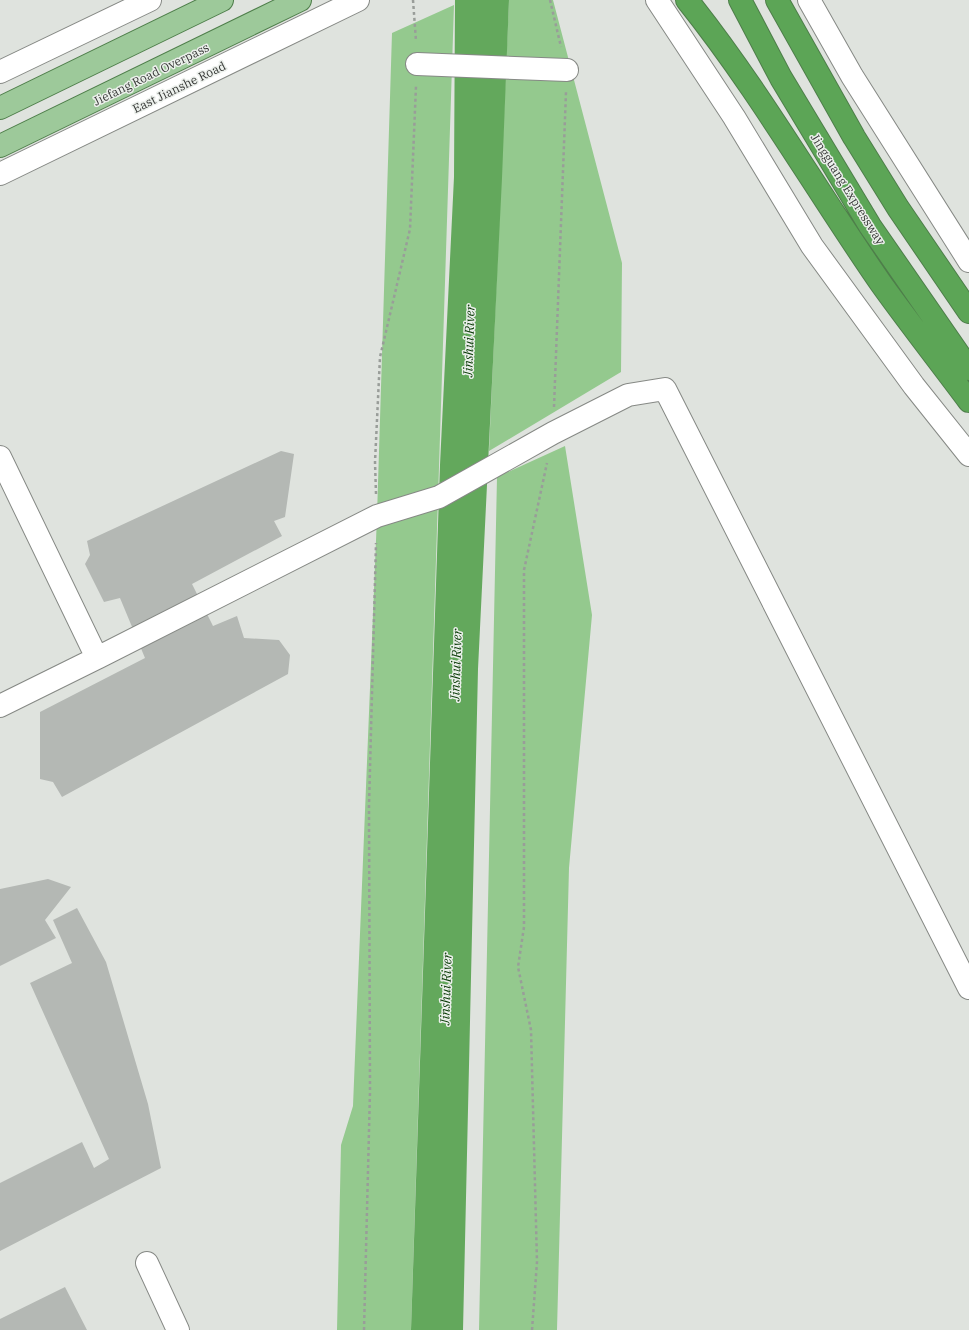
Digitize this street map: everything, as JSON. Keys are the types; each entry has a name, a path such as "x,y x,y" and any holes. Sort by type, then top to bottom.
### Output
{"highway":[{"path":"687,0 706,24 784,137 882,285 969,401"},
{"name":"Jingguang Expressway","path":"740,0 781,78 870,226 969,370"},
{"path":"777,0 810,61 862,150 898,208 969,312"}],"main road":[{"path":"0,108 222,0"},
{"name":"Jiefang Road Overpass","path":"0,146 300,0"}],"street":[{"path":"0,72 150,0"},
{"name":"East Jianshe Road","path":"0,174 358,0"},
{"path":"657,0 734,117 812,246 914,386 969,455"},
{"path":"809,0 852,76 969,261"},
{"path":"417,64 567,70"},
{"path":"0,706 377,516 439,497 553,433 628,395 665,389 969,988"},
{"path":"0,457 97,658"},
{"path":"147,1264 178,1330"}],"path":[{"path":"364,1330 370,1091 369,806 377,516 375,462 380,357 410,229 417,64 413,0"},
{"path":"532,1330 537,1262 531,1030 518,967 524,927 524,570 553,433 567,70 550,0"}],"shaded area":[{"path":"509,0 553,0 622,263 621,372 489,451"},
{"path":"454,5 411,1330 337,1330 341,1145 353,1106 377,516 392,33"},
{"path":"565,446 592,615 569,868 557,1330 479,1330 497,477"}],"water":[{"name":"Jinshui River","path":"455,0 509,0 502,178 478,669 463,1330 411,1330 440,465 454,177"}],"building":[{"path":"281,451 294,454 285,517 274,521 282,536 192,584 213,626 237,616 244,638 279,640 290,655 288,674 62,797 53,782 40,779 40,712 145,658 120,598 104,602 85,564 90,555 87,541"},
{"path":"48,879 71,887 45,920 56,938 0,966 0,889"},
{"path":"77,908 106,962 148,1104 161,1168 0,1251 0,1183 82,1142 94,1168 109,1159 30,983 72,963 53,920"},
{"path":"65,1287 87,1330 0,1330 0,1319"}]}
